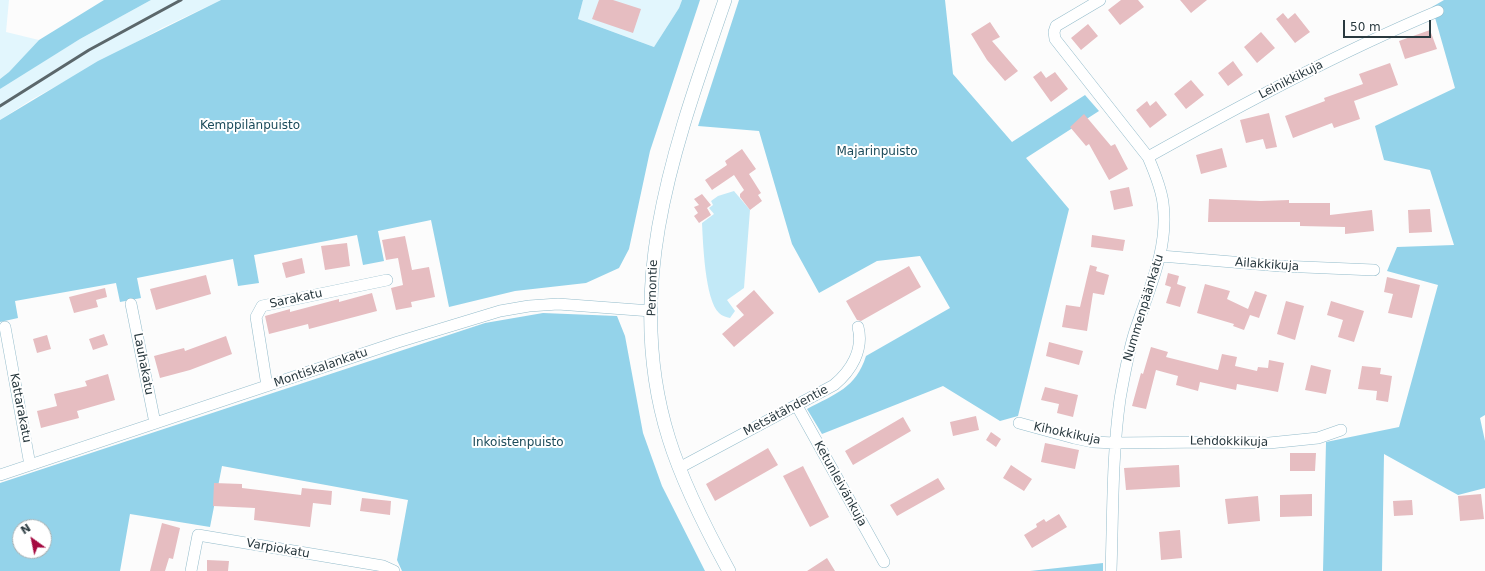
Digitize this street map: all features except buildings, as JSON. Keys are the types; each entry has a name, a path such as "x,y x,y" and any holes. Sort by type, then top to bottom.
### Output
{"street":[{"name":"Pernontie","path":"725,0 681,127 667,180 656,237 652,268 651,311 653,360 659,400 669,439 680,468 729,571"},
{"name":"Nummenpäänkatu","path":"1100,0 1056,26 1054,32 1059,45 1148,157 1157,177 1163,202 1164,230 1161,256 1135,331 1120,399 1115,443 1111,571"},
{"name":"Leinikkikuja","path":"1148,157 1230,111 1338,56 1385,33 1438,11"},
{"name":"Ailakkikuja","path":"1161,256 1280,266 1374,270"},
{"name":"Sarakatu","path":"267,386 256,317 262,306 387,280"},
{"name":"Lauhakatu","path":"131,304 155,423"},
{"name":"Montiskalankatu","path":"0,475 398,342 500,311 529,306 558,304 651,311"},
{"name":"Kattarakatu","path":"5,327 30,465"},
{"name":"Metsätähdentie","path":"680,468 834,385 844,377 857,353 861,337 858,327"},
{"name":"Ketunleivänkuja","path":"797,406 884,562"},
{"name":"Kihokkikuja","path":"1018,423 1093,442 1115,443"},
{"name":"Lehdokkikuja","path":"1115,443 1269,443 1318,438 1341,430"},
{"name":"Varpiokatu","path":"191,571 198,535 383,566 394,571"}],"shaded area":[{"path":"0,0 9,0 6,32 39,40 9,72 0,79"},
{"path":"151,0 221,0 162,28 31,100 0,120 0,89 6,84 80,39"},
{"path":"583,0 682,0 679,8 654,47 578,19"},
{"path":"734,191 750,210 744,288 727,300 735,311 730,318 719,313 714,306 711,296 706,271 702,223 714,214 709,208 713,205 711,201 718,196"}],"green space":[{"path":"104,0 151,0 80,39 0,89 0,79 9,72 39,40"},
{"name":"Kemppilänpuisto","path":"221,0 583,0 578,19 654,47 679,8 682,0 700,0 650,151 629,249 619,268 586,283 515,291 449,307 431,220 378,231 384,261 363,265 357,235 254,255 259,283 238,286 233,259 137,278 141,298 120,302 116,283 15,301 18,318 0,322 0,120 98,61"},
{"name":"Majarinpuisto","path":"739,0 945,0 953,74 1012,142 1085,95 1099,111 1026,158 1069,209 1018,416 1000,421 943,386 822,434 807,409 835,394 850,383 862,367 866,356 950,308 920,256 877,261 819,293 792,244 759,131 698,126"},
{"path":"1444,0 1485,0 1485,415 1480,418 1485,441 1485,488 1458,495 1384,454 1382,571 1323,571 1326,442 1399,427 1438,285 1387,271 1397,247 1454,245 1430,170 1384,160 1375,126 1455,88 1432,7"},
{"name":"Inkoistenpuisto","path":"543,313 617,316 625,336 643,433 662,486 705,571 402,571 397,560 408,500 222,466 210,527 130,514 120,571 0,571 0,483 485,323"},
{"path":"1103,563 1103,571 1030,571"}],"railway":[{"path":"0,106 89,50 181,0"}]}
